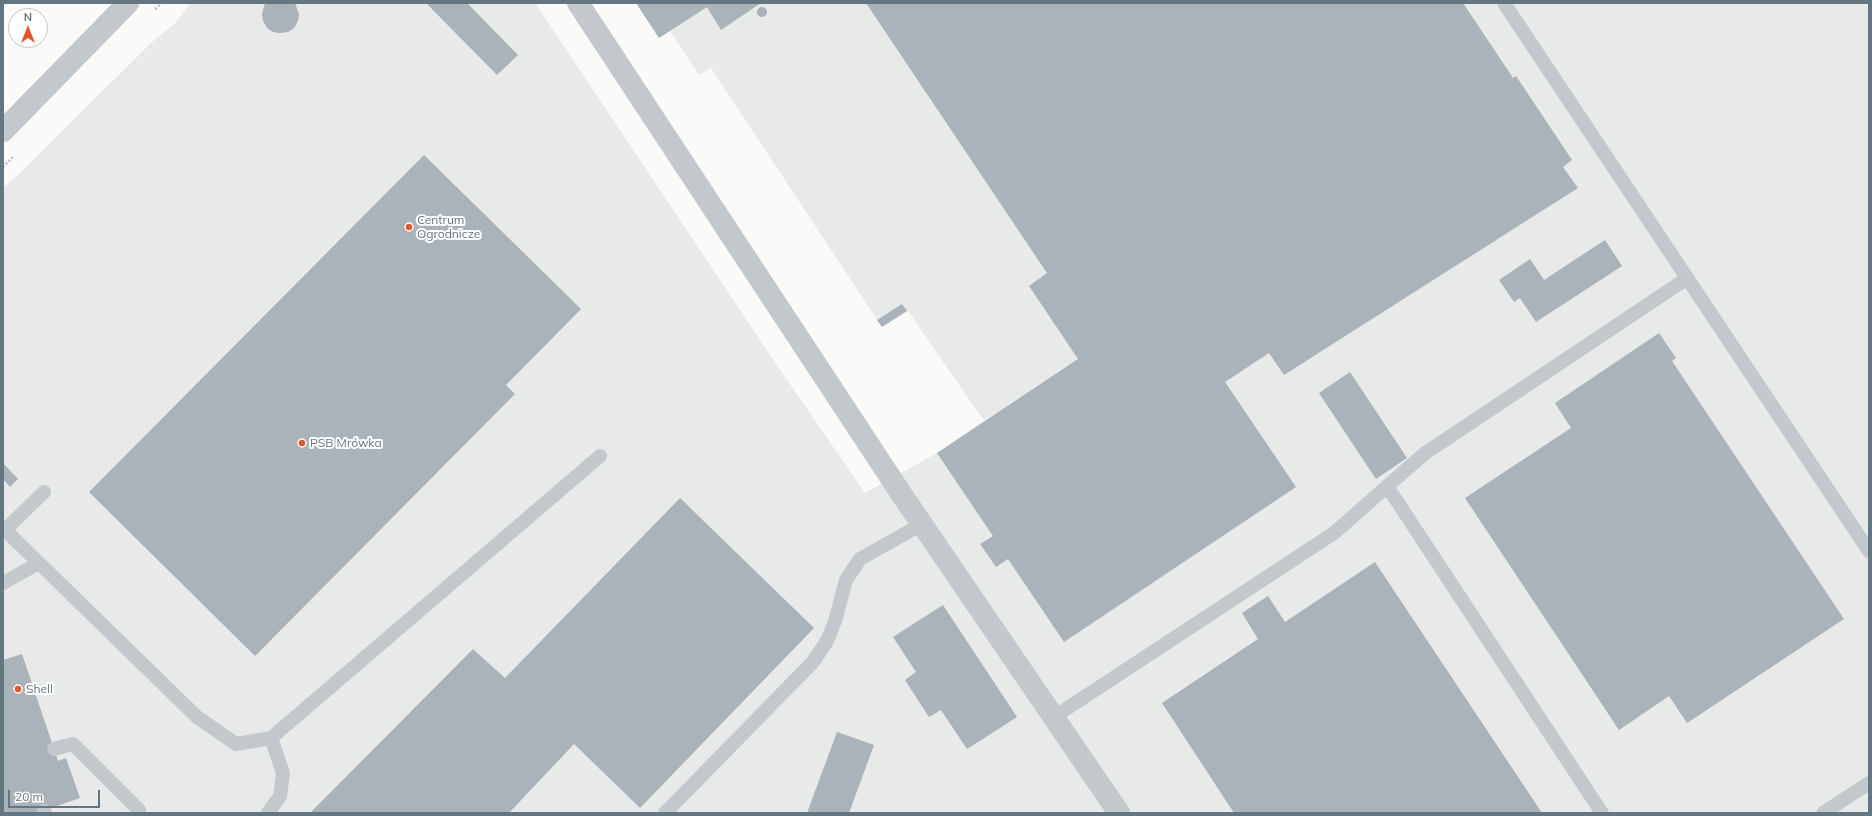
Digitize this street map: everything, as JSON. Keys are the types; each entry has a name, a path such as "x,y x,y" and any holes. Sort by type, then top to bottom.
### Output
{"street":[{"path":"3,131 128,3"},
{"path":"578,3 922,524 1119,813"}],"lane":[{"path":"1504,3 1686,279 1869,551"},
{"path":"1054,717 1334,533 1424,454 1686,279"},
{"path":"44,492 4,529 197,717 236,744 271,738 600,456"},
{"path":"1387,486 1602,813"},
{"path":"665,813 814,662 827,641 835,621 846,580 860,559 922,524"},
{"path":"3,583 39,563"},
{"path":"268,813 280,796 283,774 271,738"},
{"path":"54,750 73,744 139,810 137,813"},
{"path":"1823,813 1869,783"}],"shaded area":[{"path":"191,3 535,3 772,358 865,493 937,453 984,421 908,311 882,327 711,68 699,75 670,31 659,38 636,3 1869,3 1869,813 3,813 3,188 14,179 151,43 175,23"}],"building":[{"path":"265,3 295,3 299,14 298,21 294,28 288,32 280,33 273,32 267,28 263,21 262,14"},
{"path":"426,3 467,3 518,55 497,75"},
{"path":"636,3 761,3 721,30 707,7 659,38"},
{"path":"866,3 1463,3 1513,78 1516,76 1572,160 1563,167 1578,188 1284,375 1269,353 1225,382 1296,487 1064,642 1008,559 996,567 980,544 993,536 937,453 1078,359 1029,286 1047,273"},
{"path":"760,7 764,7 766,8 766,16 760,17 757,14 757,10"},
{"name":"PSB Mrówka","path":"424,155 581,309 506,385 515,394 255,656 89,492"},
{"path":"1605,240 1622,266 1536,322 1520,298 1514,302 1499,280 1530,259 1544,280"},
{"path":"902,304 907,311 882,327 877,320"},
{"path":"1659,333 1676,358 1672,361 1844,619 1687,723 1669,696 1619,730 1465,498 1571,428 1555,403"},
{"path":"1350,372 1407,458 1376,479 1319,393"},
{"path":"3,463 18,479 10,487 3,479"},
{"path":"680,498 814,628 640,808 574,744 509,813 310,813 473,649 505,678"},
{"path":"1375,562 1542,813 1234,813 1162,703 1258,639 1242,613 1268,596 1285,622"},
{"path":"943,605 1017,717 967,749 941,710 929,717 905,680 916,672 893,637"},
{"path":"22,654 58,761 66,758 80,798 37,813 3,813 3,660"},
{"path":"837,732 874,745 849,813 807,813"}],"place":[{"name":"Centrum Ogrodnicze","path":"409,227"},
{"name":"PSB Mrówka","path":"302,443"},
{"name":"Shell","path":"18,689"}]}
